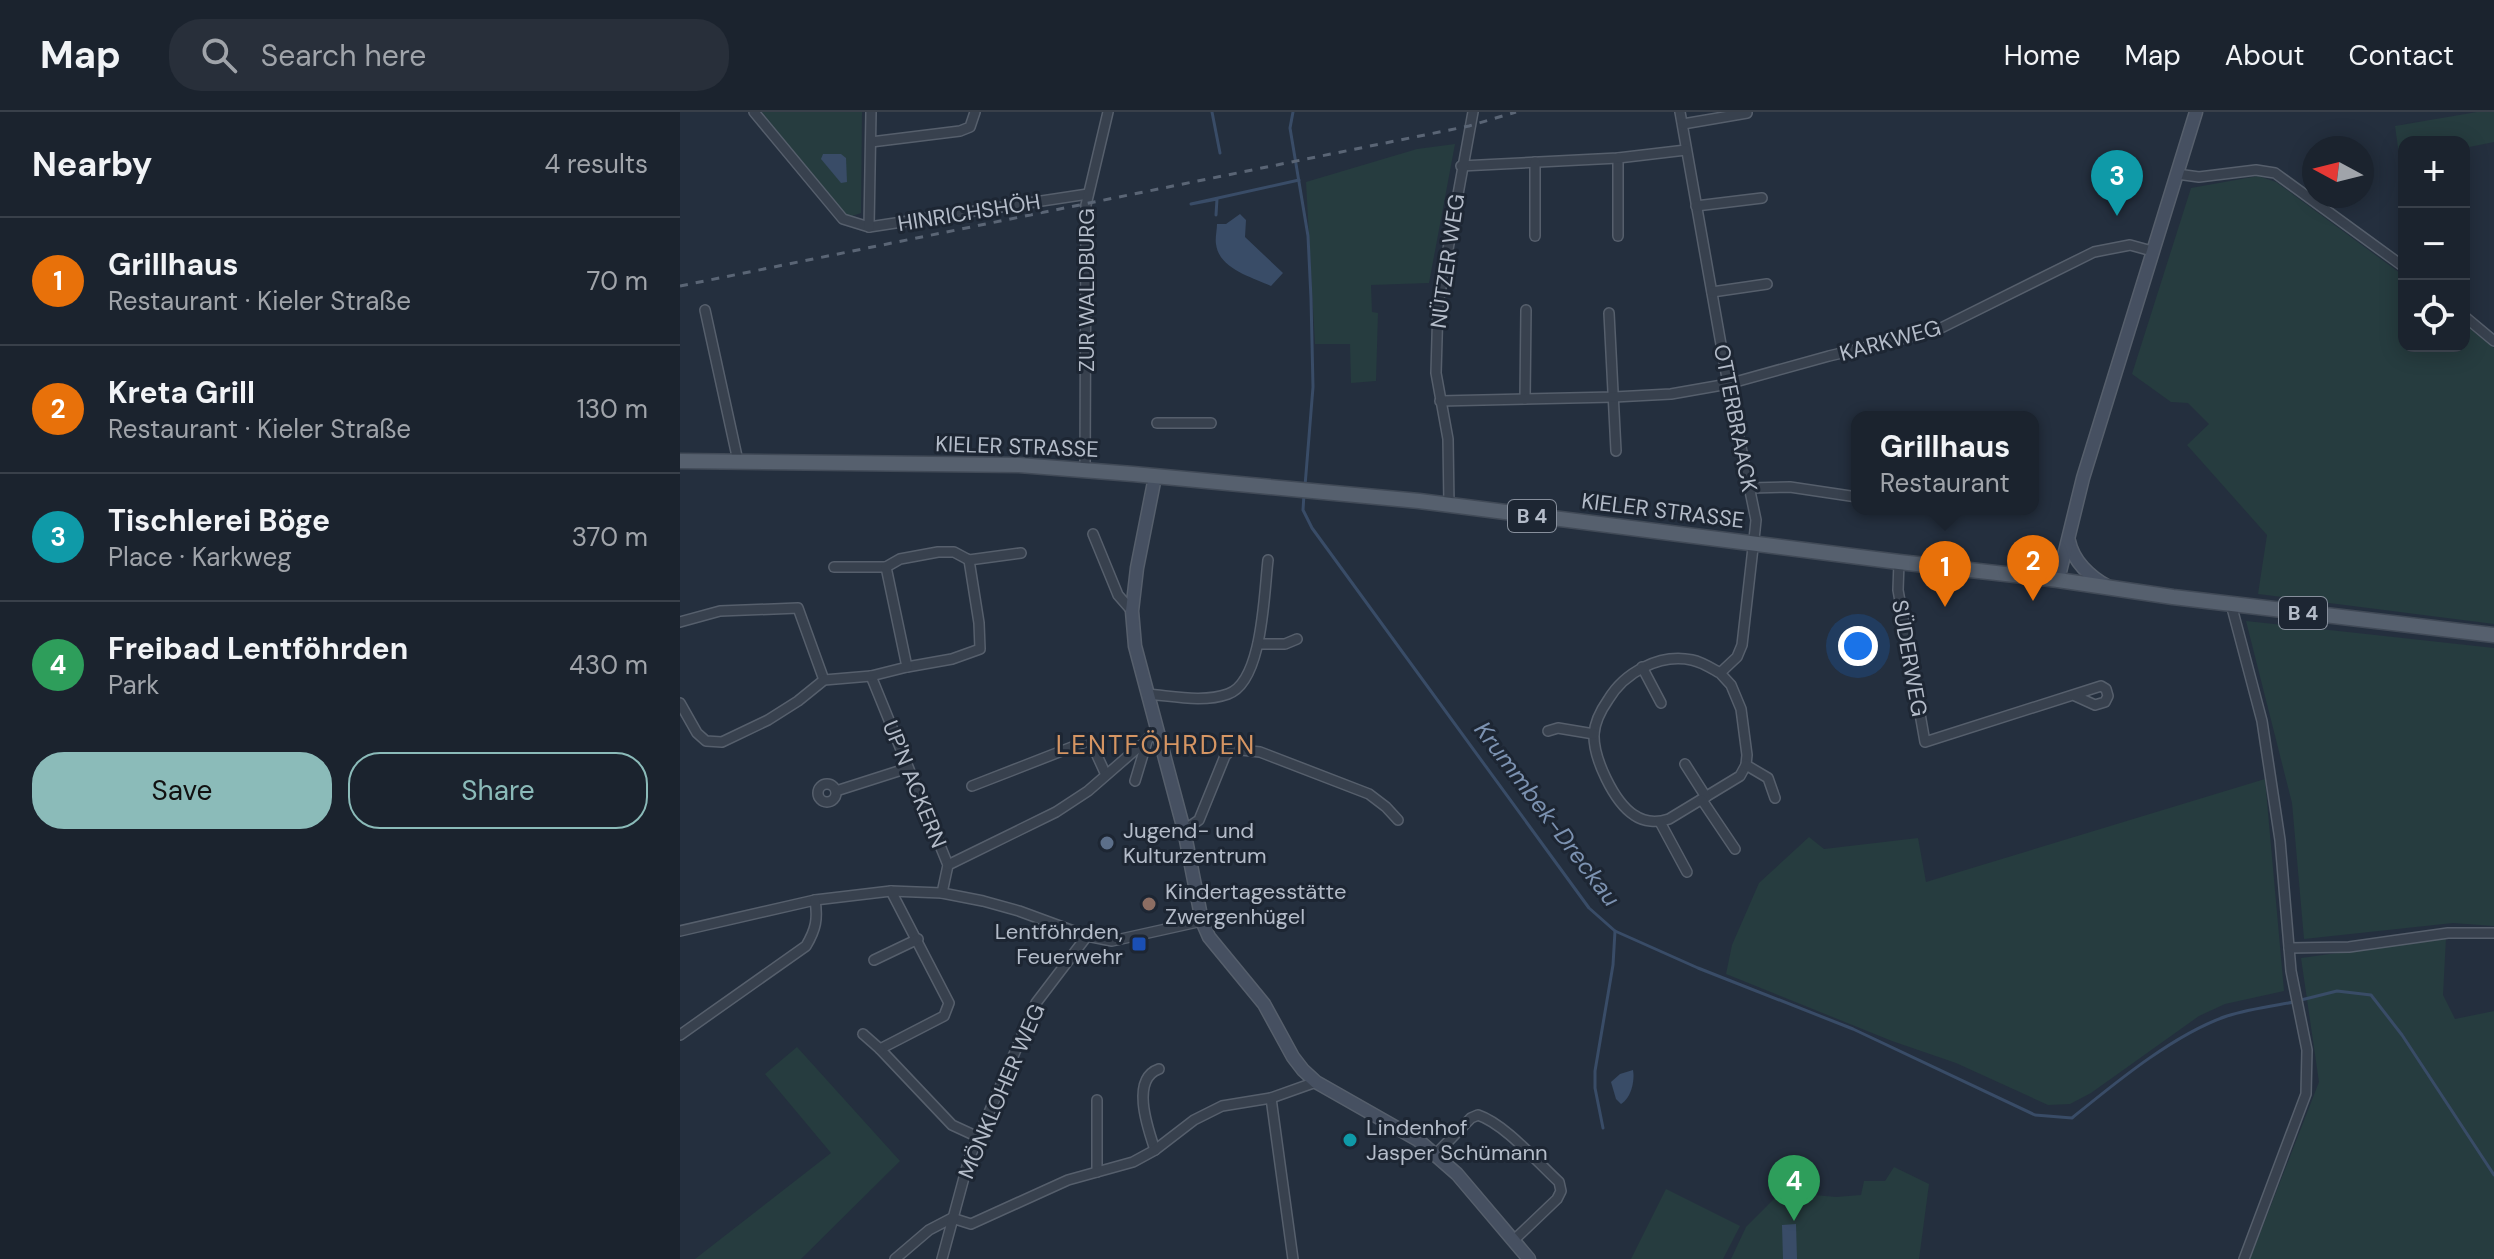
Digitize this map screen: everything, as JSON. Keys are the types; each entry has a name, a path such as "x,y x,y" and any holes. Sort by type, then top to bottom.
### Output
{"main road":[{"name":"KIELER STRASSE","path":"680,461 1019,465 1310,491 1449,505 2494,635"}],"street":[{"path":"754,112 843,219 869,227"},
{"name":"HINRICHSHÖH","path":"871,112 869,227 1088,194"},
{"path":"871,142 960,131 970,127 975,112"},
{"name":"ZUR WALDBURG","path":"1085,470 1086,205 1108,112"},
{"name":"NÜTZER WEG","path":"1449,505 1448,439 1436,373 1438,304 1473,112"},
{"name":"OTTERBRAACK","path":"1680,112 1728,384 1756,520 1742,645 1737,657 1720,673"},
{"path":"2058,580 2083,478 2196,112"},
{"path":"1683,124 1747,113"},
{"path":"1461,166 1618,158 1686,150"},
{"path":"1618,158 1618,236"},
{"path":"1535,162 1535,236"},
{"path":"2177,174 2199,177 2256,170 2275,173 2398,263"},
{"path":"1696,206 1762,198"},
{"name":"KARKWEG","path":"1440,401 1671,394 1728,384 1935,331 2094,252 2130,245 2152,251"},
{"path":"1712,292 1767,284"},
{"path":"705,310 738,461"},
{"path":"1525,399 1526,310"},
{"path":"1609,313 1616,451"},
{"path":"2470,321 2494,341"},
{"path":"1157,423 1211,423"},
{"path":"1153,476 1132,611 1135,646 1153,734 1184,830 1202,921 1214,944 1264,1004 1303,1070 1316,1082 1418,1140 1457,1174 1529,1259"},
{"path":"1750,488 1790,487 1851,496"},
{"path":"1093,534 1118,595 1132,611"},
{"path":"2068,538 2069,547 2079,564 2097,581 2112,588"},
{"path":"834,567 886,567 900,559 938,552 954,552 969,560 1021,553"},
{"path":"680,703 697,733 706,741 722,742 768,720 824,680 871,676 952,659 980,649 969,560"},
{"path":"1147,694 1205,698 1231,694 1242,683 1252,667 1258,644 1268,560"},
{"name":"SÜDERWEG","path":"1899,562 1899,600 1925,742 2073,695"},
{"path":"886,567 907,667"},
{"path":"2231,604 2262,721 2280,840 2291,971 2307,1050 2306,1094 2244,1259"},
{"path":"680,622 720,611 798,608 824,680"},
{"path":"1258,644 1285,644 1297,639"},
{"path":"1675,659 1691,660 1720,673 1737,695 1747,755 1740,776 1669,819 1660,822 1636,816 1625,808 1600,768 1594,734 1596,721 1612,693 1625,678 1642,667 1675,659"},
{"path":"1642,667 1661,703"},
{"name":"UP'N ACKERN","path":"871,676 948,865 942,893"},
{"path":"1548,731 1558,728 1594,734"},
{"path":"948,865 1056,812 1088,791 1153,734"},
{"path":"1135,781 1153,734"},
{"path":"972,786 1090,740 1106,775"},
{"path":"1184,830 1199,820 1225,756 1232,749 1260,752 1369,794 1398,820"},
{"path":"1685,764 1735,849"},
{"path":"1746,765 1768,778 1775,798"},
{"path":"836,791 908,768"},
{"path":"1660,822 1687,872"},
{"path":"680,931 815,900 891,891 942,893 1019,911 1087,936 1112,941 1202,921"},
{"path":"880,1049 944,1016 949,1003 891,891"},
{"path":"680,1035 806,946 815,931 818,915 815,900"},
{"path":"2289,948 2349,947 2448,933 2494,933"},
{"name":"MÖNKLOHER WEG","path":"942,1259 978,1137 1036,1003 1087,936"},
{"path":"874,960 918,939"},
{"path":"863,1034 952,1125 978,1137"},
{"path":"1155,1150 1147,1126 1144,1102 1146,1077 1159,1069"},
{"path":"895,1259 929,1230 952,1218 971,1224 1068,1180 1133,1162 1155,1150 1194,1120 1222,1106 1271,1098 1316,1082"},
{"path":"1271,1098 1293,1259"},
{"path":"1097,1100 1097,1172"},
{"path":"1435,1155 1471,1118 1478,1115 1507,1134 1559,1182 1561,1191 1557,1199 1514,1240"}],"green space":[{"path":"762,112 862,112 861,213 846,218"},
{"path":"2494,112 2494,142 2470,147 2470,136 2398,136 2398,148 2395,126"},
{"path":"1455,144 1429,283 1371,285 1372,312 1378,313 1376,381 1351,383 1350,344 1315,344 1306,182 1417,149"},
{"path":"2258,176 2276,182 2302,201 2302,208 2311,208 2398,272 2398,352 2470,352 2470,329 2494,348 2494,624 2258,594 2267,535 2187,445 2209,424 2188,403 2171,402 2132,374 2191,188"},
{"path":"2246,621 2494,648 2494,926 2453,923 2304,939 2292,803"},
{"path":"2265,779 2284,991 2225,1004 2199,1016 2091,1093 2070,1104 2048,1105 1956,1063 1892,1041 1726,974 1732,945 1759,883 1809,837 1824,849 1918,838 1926,882"},
{"path":"2446,938 2443,995 2455,1019 2494,1011 2494,1259 2250,1259 2319,1082 2301,958"},
{"path":"797,1047 900,1161 801,1259 695,1259 831,1153 765,1074"},
{"path":"1894,1167 1929,1184 1919,1259 1731,1259 1746,1227 1781,1192 1836,1197 1861,1195 1864,1181 1885,1181"},
{"path":"1666,1189 1740,1226 1723,1259 1631,1259"}],"water":[{"path":"823,154 841,154 846,158 847,182 841,183 821,159"},
{"path":"1240,214 1246,220 1245,237 1283,273 1271,286 1238,271 1218,253 1217,224 1226,224"},
{"path":"1633,1070 1632,1089 1621,1104 1616,1099 1611,1082 1620,1074"},
{"path":"1796,1224 1797,1259 1783,1259 1782,1225"}],"waterway":[{"path":"1212,112 1220,153"},
{"name":"Krummbek-Dreckau","path":"1293,112 1290,128 1308,236 1311,298 1313,387 1305,486"},
{"path":"1216,215 1217,199 1191,204 1299,180"},
{"name":"Krummbek-Dreckau","path":"1304,494 1303,510 1312,528 1589,908 1615,931 1698,968 1853,1029 2035,1115 2072,1118 2166,1047 2207,1024 2235,1014 2294,1002"},
{"path":"1603,1128 1595,1071 1613,965 1615,931"},
{"name":"Krummbek-Dreckau","path":"2301,1000 2337,991 2371,995 2402,1035 2494,1175"}],"railway":[{"path":"680,286 1469,126 1516,112"}],"place":[{"name":"Tischlerei Böge","path":"2117,216"},
{"name":"Kreta Grill","path":"2033,601"},
{"name":"Grillhaus","path":"1945,607"},
{"name":"Jugend- und Kulturzentrum","path":"1107,843"},
{"name":"Kindertagesstätte Zwergenhügel","path":"1149,904"},
{"name":"Lentföhrden, Feuerwehr","path":"1139,944"},
{"name":"Lindenhof Jasper Schümann","path":"1350,1140"},
{"name":"Freibad Lentföhrden","path":"1794,1221"}],"district":[{"name":"LENTFÖHRDEN","path":"1156,745"}]}
